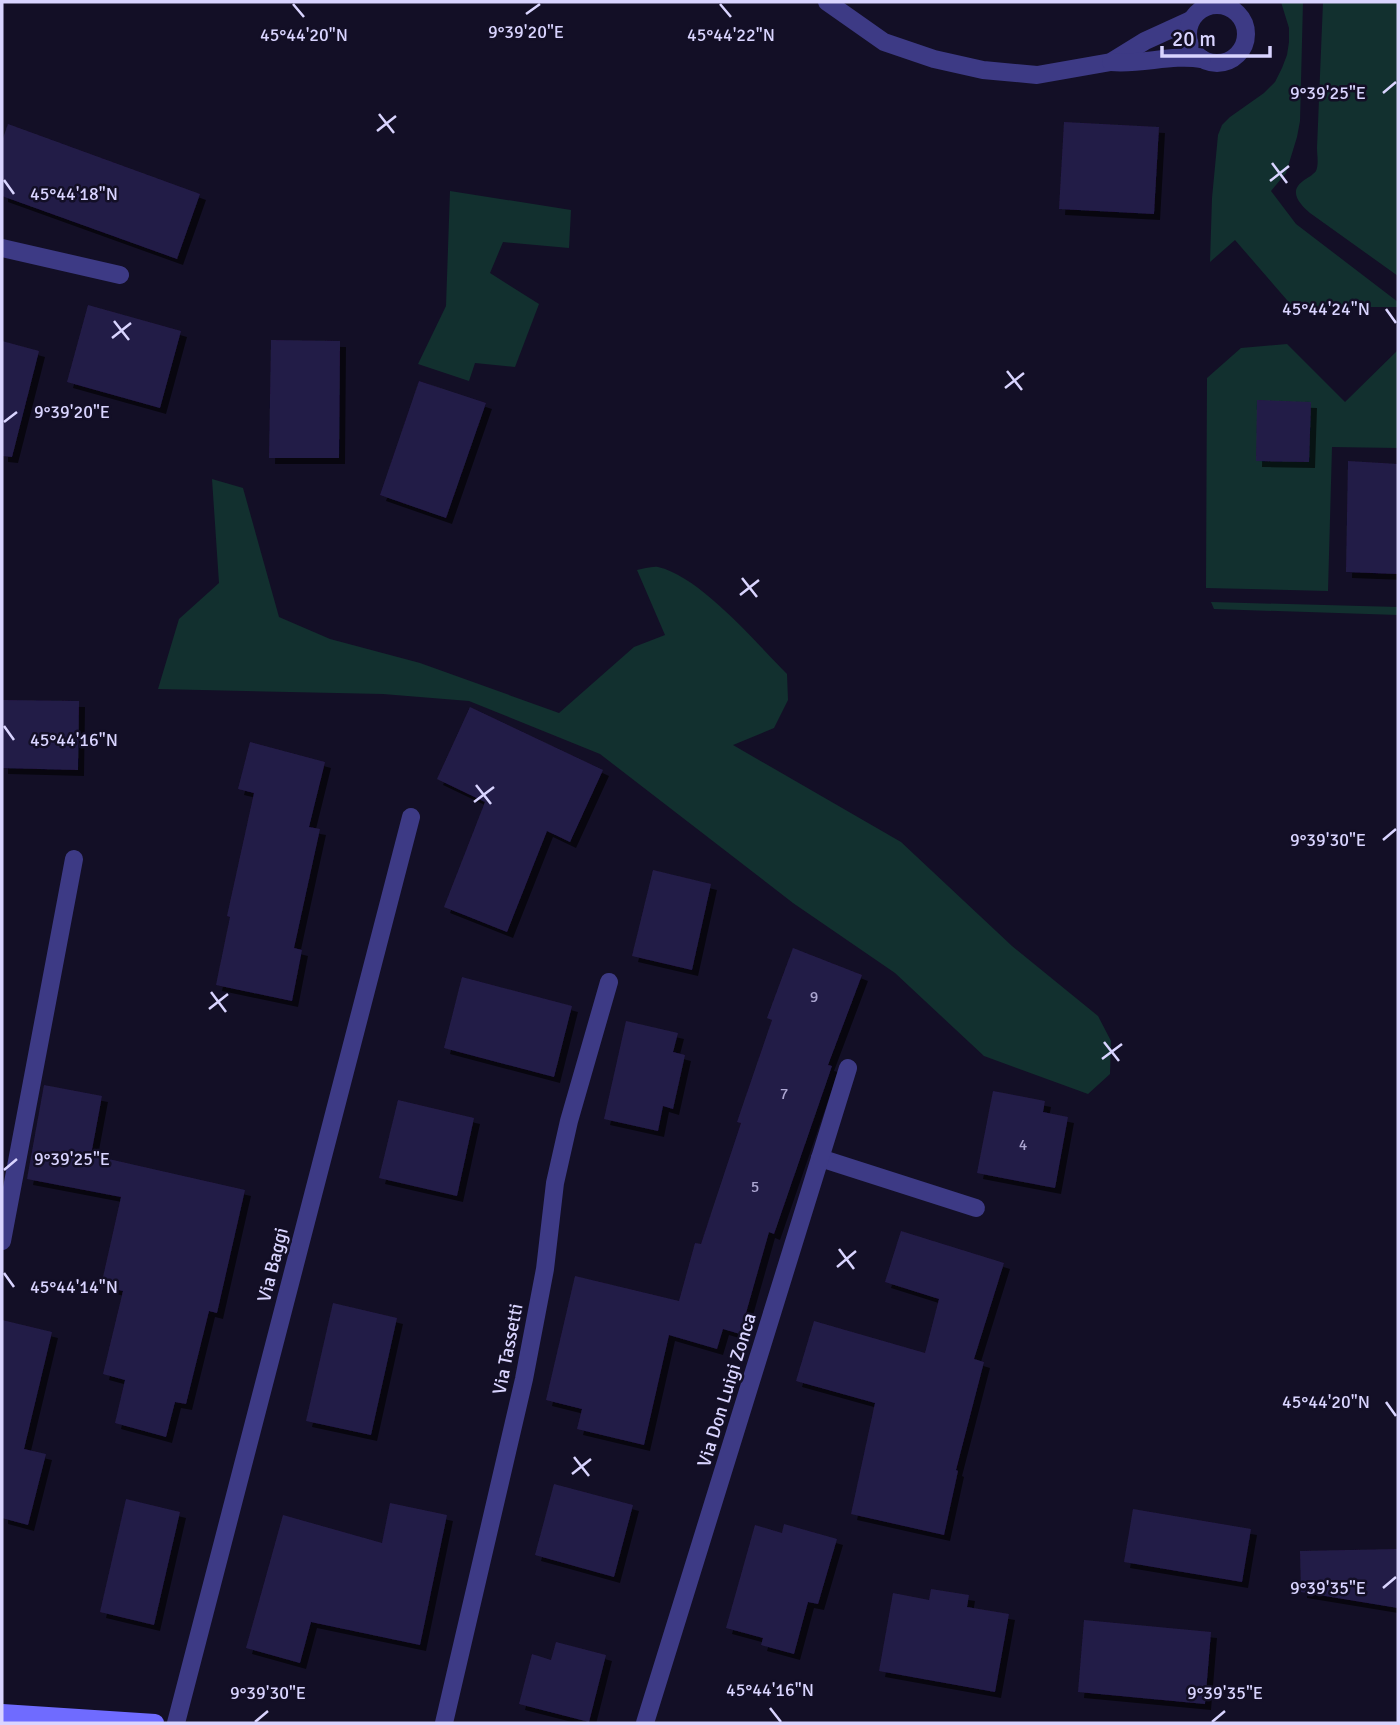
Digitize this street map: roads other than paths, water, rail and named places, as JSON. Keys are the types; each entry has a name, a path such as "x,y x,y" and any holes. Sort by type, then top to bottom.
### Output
{"street":[{"path":"827,2 884,42 934,59 983,70 1037,75 1111,62 1127,64 1178,57 1220,63 1237,54 1245,38 1245,29 1242,20 1229,8 1210,6 1111,62"},
{"path":"1242,20 1248,2"},
{"path":"1200,10 1188,37 1195,53 1202,59"},
{"path":"2,248 120,275"},
{"name":"Via Baggi","path":"176,1723 411,817"},
{"path":"2,1241 74,859"},
{"name":"Via Tassetti","path":"444,1723 524,1379 545,1269 555,1184 569,1121 609,982"},
{"name":"Via Don Luigi Zonca","path":"645,1723 848,1068"},
{"path":"820,1158 976,1208"},
{"path":"11,1717 155,1723"}]}
